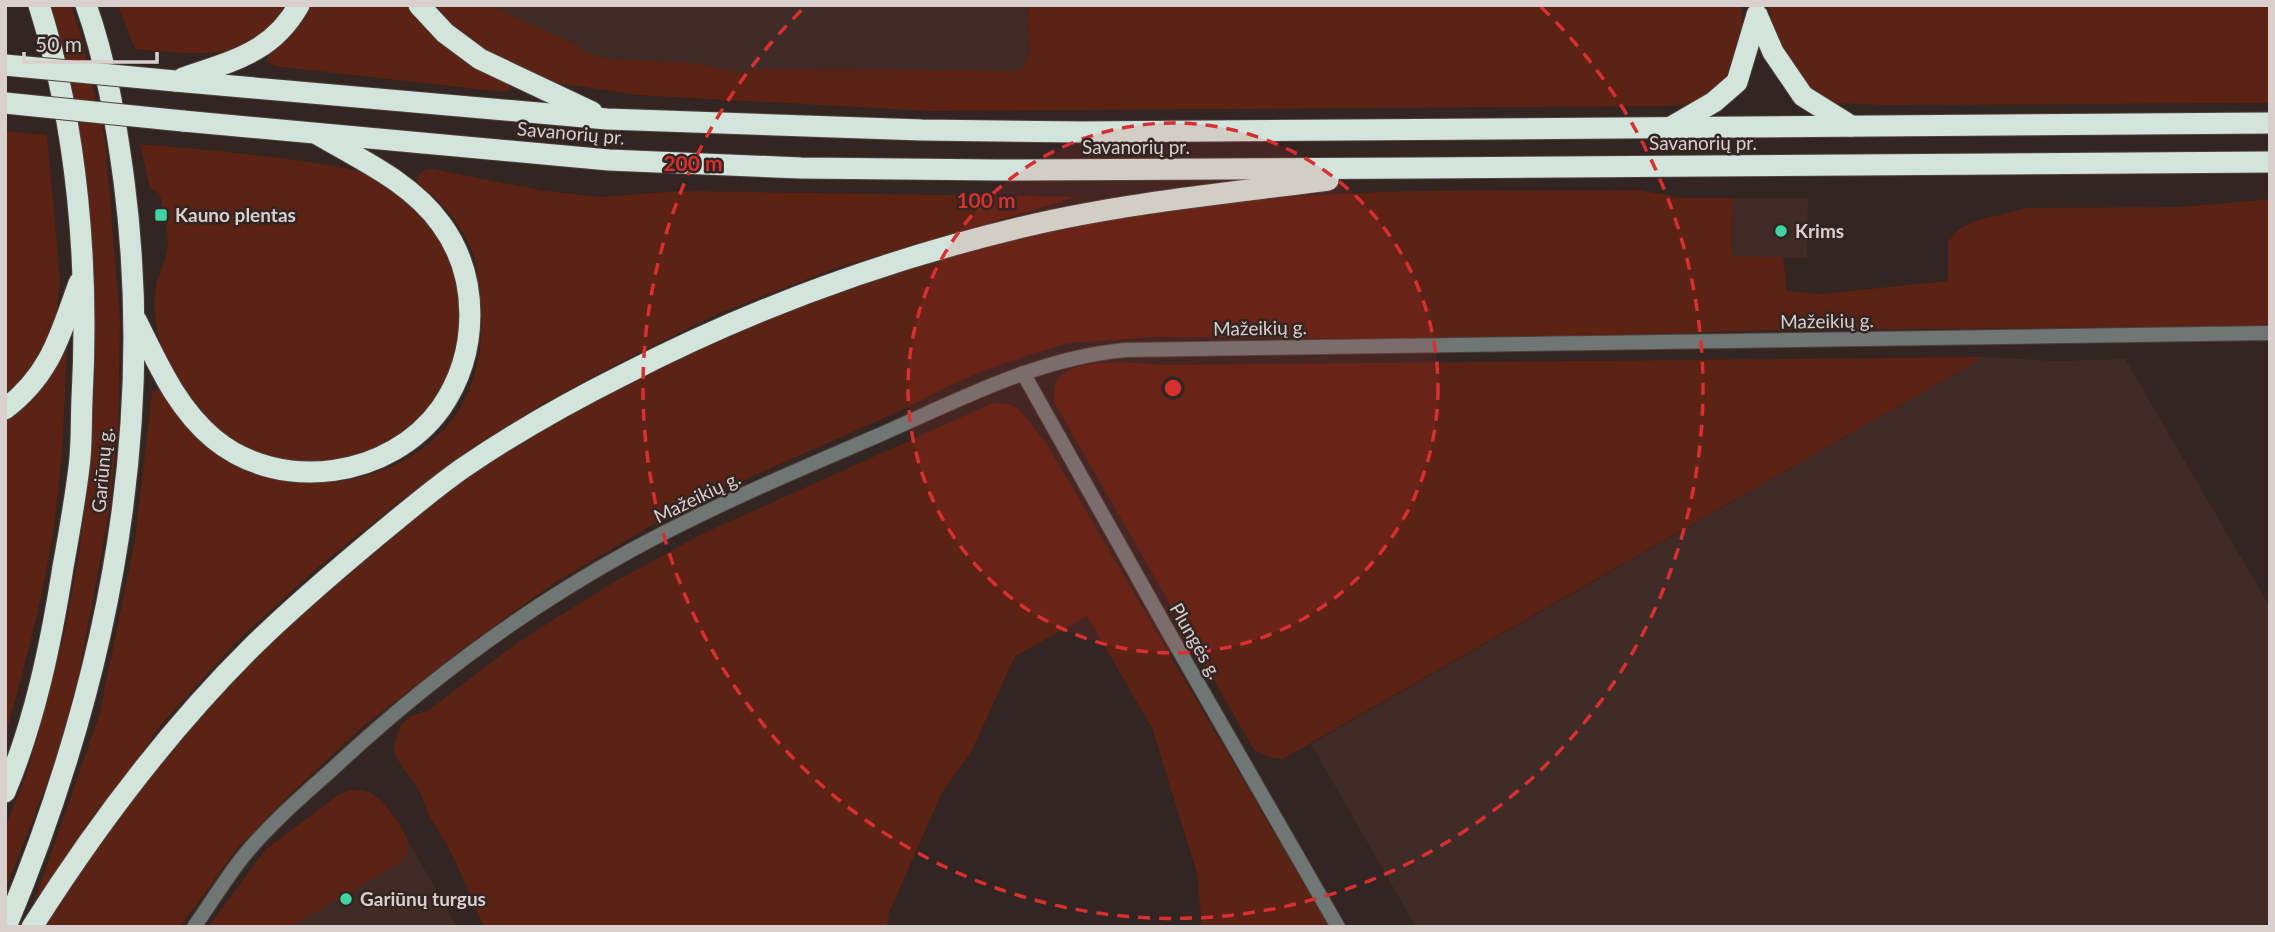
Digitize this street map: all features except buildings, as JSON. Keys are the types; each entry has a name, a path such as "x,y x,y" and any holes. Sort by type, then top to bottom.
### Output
{"highway":[{"name":"Gariūnų g.","path":"5,792 38,692 55,618 79,466 85,355 83,271 63,96 38,5"},
{"path":"175,81 244,57 265,45 289,24 299,5"},
{"path":"419,5 445,33 480,59 607,119"},
{"name":"Gariūnų g.","path":"6,927 33,862 60,785 85,701 105,618 128,462 135,317 132,243 111,96 87,7"},
{"path":"1756,10 1773,52 1803,96 1851,126"},
{"path":"1669,128 1714,102 1737,82 1756,10"},
{"name":"Savanorių pr.","path":"5,65 607,119 922,130 1082,132 2270,124"},
{"name":"Savanorių pr.","path":"5,103 609,160 801,168 998,170 2270,162"},
{"path":"135,317 171,390 187,412 213,438 232,452 253,461 293,472 314,473 355,466 393,451 427,424 452,389 467,345 470,297 461,260 442,226 413,193 312,131"},
{"path":"32,927 109,812 166,741 252,647 353,556 461,469 590,391 684,343 786,300 851,276 971,240 1031,225 1210,195 1421,168"},
{"path":"5,409 26,391 49,361 83,271"}],"street":[{"name":"Mažeikių g.","path":"194,927 243,857 356,747 448,671 509,626 576,582 682,524 1023,373 1094,353 1125,350 2270,333"},
{"name":"Plungės g.","path":"1023,373 1338,927"}],"shaded area":[{"path":"49,5 71,5 83,44 105,140 120,320 118,430 109,512 79,674 53,768 5,890 5,828 28,770 63,640 79,553 90,460 95,369 92,261"},
{"path":"118,5 290,5 260,38 245,45 215,52 183,53 135,49"},
{"path":"310,5 407,5 422,23 508,83 512,89 503,92 274,66 267,60 269,56 296,28"},
{"path":"431,5 489,5 576,45 582,51 606,59 693,63 740,73 754,69 1017,71 1024,66 1030,49 1027,5 1740,5 1743,31 1738,59 1725,82 1701,99 1674,106 928,111 637,95 552,82 483,50 448,24"},
{"path":"489,5 1027,5 1030,49 1024,66 1017,71 754,69 740,73 693,63 606,59 582,51 576,45"},
{"path":"1768,5 2270,5 2270,103 1830,103 1815,96 1780,50"},
{"path":"5,131 47,135 60,279 56,317 43,352 29,376 5,401"},
{"path":"140,144 324,164 370,175 410,202 435,230 450,254 458,280 461,308 459,339 453,368 437,398 424,413 394,438 358,456 339,461 303,463 257,451 242,444 201,413 170,370 159,338 155,309 156,290 167,252 167,230 160,194 150,188"},
{"path":"432,169 545,191 601,197 679,191 1077,197 836,268 717,314 544,403 473,447 396,504 316,569 239,639 163,722 28,919 99,716 135,541 152,393 161,389 234,461 260,474 282,480 349,480 387,468 422,449 451,421 469,391 477,362 481,331 475,259 452,217 418,184 417,178 422,171"},
{"path":"1638,190 1683,198 1733,198 1732,256 1783,257 1787,291 1820,294 1948,281 1948,242 1958,230 1972,222 2026,208 2183,207 2270,199 2270,326 1782,330 1479,339 1156,337 1068,343 1001,364 957,382 900,411 681,508 554,583 466,646 361,728 286,798 235,851 180,927 45,927 102,842 201,713 269,643 323,593 380,545 497,458 571,410 657,365 755,323 884,274 974,249 1110,221 1248,201 1345,194"},
{"path":"1733,198 1808,198 1807,258 1732,257"},
{"path":"67,347 64,422 55,521 36,618 5,738 5,423 31,400 52,376"},
{"path":"1984,357 2057,361 2125,359 2270,607 2270,927 1416,927 1311,744"},
{"path":"1984,357 1283,759 1269,757 1254,750 1054,402 1054,387 1062,375 1089,364 1107,363 1171,365"},
{"path":"993,403 1010,404 1022,412 1048,446 1329,927 1202,927 1197,873 1152,728 1087,616 1015,656 971,752 941,794 889,913 887,927 484,927 453,856 429,815 418,788 395,754 394,744 401,725 411,716 429,710 518,642 614,582 702,534"},
{"name":"Gariūnų turgus","path":"351,790 374,795 394,816 404,832 408,846 401,862 291,927 208,927 266,849 338,795"},
{"name":"Gariūnų turgus","path":"395,817 457,927 230,927 319,828"}],"place":[{"name":"Kauno plentas","path":"161,215"},
{"name":"Krims","path":"1781,231"},
{"name":"Gariūnų turgus","path":"346,899"}]}
